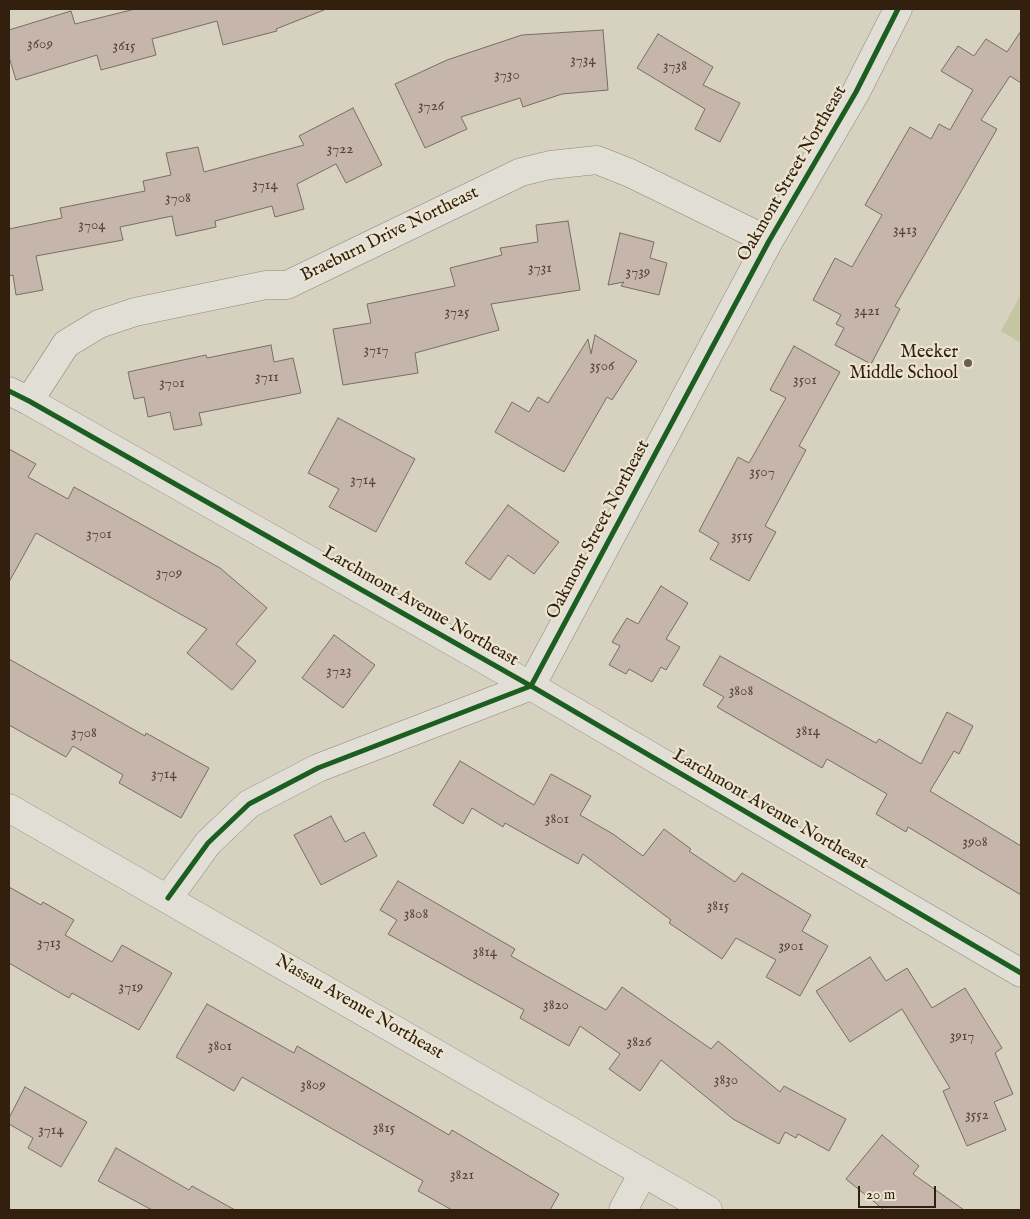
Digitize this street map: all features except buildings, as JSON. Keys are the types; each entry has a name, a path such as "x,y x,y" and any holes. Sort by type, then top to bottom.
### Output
{"street":[{"name":"Oakmont Street Northeast","path":"531,686 769,241 856,92 898,9"},
{"name":"Braeburn Drive Northeast","path":"19,396 66,344 99,324 135,312 266,285 287,284 521,172 550,165 597,160 630,172 769,241"},
{"name":"Larchmont Avenue Northeast","path":"19,396 531,686 1021,972"},
{"path":"168,898 208,843 249,804 318,768 531,686"},
{"name":"Nassau Avenue Northeast","path":"9,808 708,1210"},
{"path":"623,1210 643,1173"}],"green space":[{"path":"1021,294 1021,343 1001,331"}],"cycle path":[{"path":"168,898 208,843 249,804 318,768 531,686 769,241 856,92 898,9"},
{"path":"9,391 531,686 1021,973"}],"place":[{"name":"Meeker Middle School","path":"968,363"}]}
